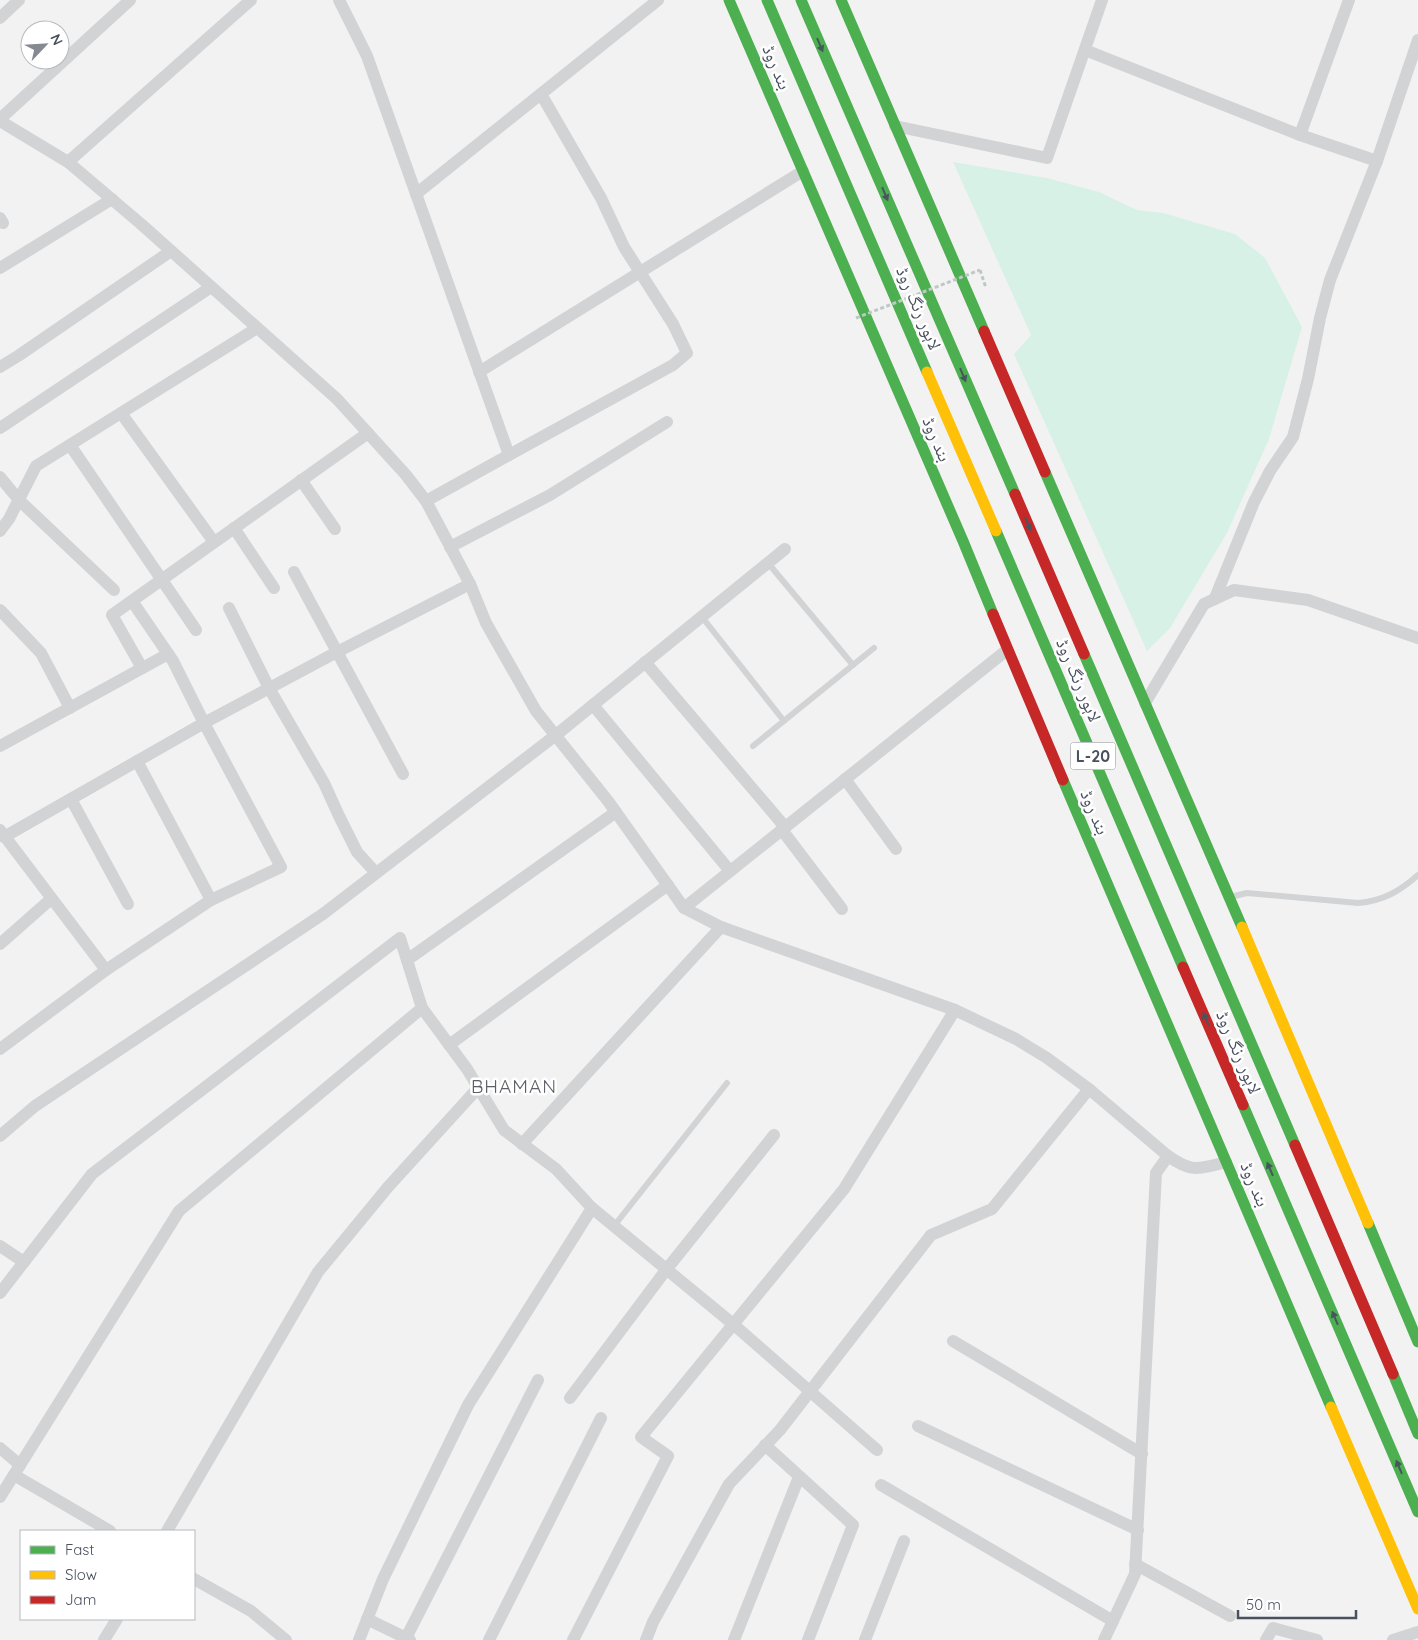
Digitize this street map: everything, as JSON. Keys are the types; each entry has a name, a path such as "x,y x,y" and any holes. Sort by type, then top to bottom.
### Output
{"main road":[{"name":"بند روڈ","path":"729,0 963,541 1007,650 1418,1609"},
{"name":"لاہور رنگ روڈ","path":"767,0 1418,1512"},
{"name":"لاہور رنگ روڈ","path":"801,0 1184,884 1418,1434"},
{"path":"841,0 1229,897 1418,1342"}],"street":[{"path":"0,18 19,0"},
{"path":"130,0 0,120 68,162 112,199 337,398 406,475 426,501 470,584 486,622 536,711 616,812 684,908 721,928 955,1010 1016,1039 1047,1058 1089,1089 1181,1165 1200,1168 1226,1162"},
{"path":"68,162 251,0"},
{"path":"339,0 367,56 509,455"},
{"path":"416,194 658,0"},
{"path":"895,126 1047,158 1102,0"},
{"path":"1300,135 1349,0"},
{"path":"1215,598 1254,502 1270,471 1293,437 1330,280 1377,161 1418,40"},
{"path":"1085,50 1300,135 1377,161"},
{"path":"426,501 673,366 687,353 673,324 624,247 601,198 541,94"},
{"path":"479,372 803,171"},
{"path":"0,268 112,199"},
{"path":"0,367 171,251"},
{"path":"0,428 211,287"},
{"path":"0,531 9,519 36,466 257,328"},
{"path":"121,413 214,542"},
{"path":"450,547 550,494 667,422"},
{"path":"142,668 112,615 368,433"},
{"path":"70,445 196,630"},
{"path":"0,477 19,500 114,590"},
{"path":"301,480 335,529"},
{"path":"234,528 274,588"},
{"path":"0,1136 34,1106 323,914 556,735 785,549"},
{"path":"294,572 403,774"},
{"path":"106,970 2,834 70,799 269,688 470,584"},
{"path":"1145,703 1204,604 1234,590 1308,600 1418,638"},
{"path":"0,1049 106,970 211,900 281,867 168,654 132,601"},
{"path":"229,608 269,688 324,783 338,816 357,852 376,873"},
{"path":"0,610 41,653 70,708"},
{"path":"684,908 1007,650"},
{"path":"2,741 70,708 168,654"},
{"path":"645,662 784,828 842,909"},
{"path":"593,705 730,871"},
{"path":"137,761 211,900"},
{"path":"845,779 896,849"},
{"path":"70,799 128,904"},
{"path":"407,960 616,812"},
{"path":"449,1044 668,885"},
{"path":"0,944 51,898"},
{"path":"522,1144 721,928"},
{"path":"0,1293 92,1174 400,938 422,1008 467,1069 504,1130 556,1169 592,1208 733,1324 877,1450"},
{"path":"0,1497 179,1211 422,1008"},
{"path":"573,1640 668,1456 641,1437 844,1190 955,1010"},
{"path":"168,1530 318,1272 388,1187 478,1088"},
{"path":"646,1640 653,1622 729,1484 780,1430 931,1235 992,1209 1089,1089"},
{"path":"570,1398 666,1270 774,1135"},
{"path":"1104,1640 1135,1574 1156,1173 1168,1156"},
{"path":"359,1640 383,1579 468,1405 592,1208"},
{"path":"0,1246 24,1262"},
{"path":"952,1341 1142,1454"},
{"path":"367,1620 408,1639 538,1380"},
{"path":"488,1640 601,1418"},
{"path":"918,1426 1138,1530"},
{"path":"766,1445 853,1526 808,1640"},
{"path":"0,1448 17,1470 108,1530"},
{"path":"734,1640 800,1477"},
{"path":"881,1485 1113,1621"},
{"path":"865,1640 904,1541"},
{"path":"1135,1564 1230,1616"},
{"path":"195,1580 251,1611 286,1640"},
{"path":"104,1640 115,1620"},
{"path":"1266,1640 1274,1628 1317,1640"},
{"path":"1393,1640 1418,1632"}],"lane":[{"path":"768,563 853,665"},
{"path":"702,617 784,721"},
{"path":"753,746 874,648"},
{"path":"1229,897 1247,893 1358,903 1368,902 1393,894 1418,875"},
{"path":"614,1226 727,1082"}],"path":[{"path":"856,318 980,270"}],"green space":[{"path":"953,162 1047,178 1099,192 1137,210 1163,213 1235,234 1265,258 1302,327 1269,439 1227,533 1170,628 1147,651 1014,354 1031,335"}],"traffic: fast":[{"path":"729,0 993,614"},
{"path":"767,0 927,372"},
{"path":"801,0 1015,494"},
{"path":"841,0 984,331"},
{"path":"1045,472 1242,927"},
{"path":"996,531 1183,967"},
{"path":"1084,654 1295,1145"},
{"path":"1063,780 1331,1407"},
{"path":"1243,1105 1418,1512"},
{"path":"1368,1223 1418,1342"},
{"path":"1393,1374 1418,1434"}],"traffic: slow":[{"path":"927,372 996,531"},
{"path":"1242,927 1368,1223"},
{"path":"1331,1407 1418,1609"}],"traffic: jam":[{"path":"984,331 1045,472"},
{"path":"1015,494 1084,654"},
{"path":"993,614 1063,780"},
{"path":"1183,967 1243,1105"},
{"path":"1295,1145 1393,1374"}],"district":[{"name":"BHAMAN","path":"514,1086"}]}
